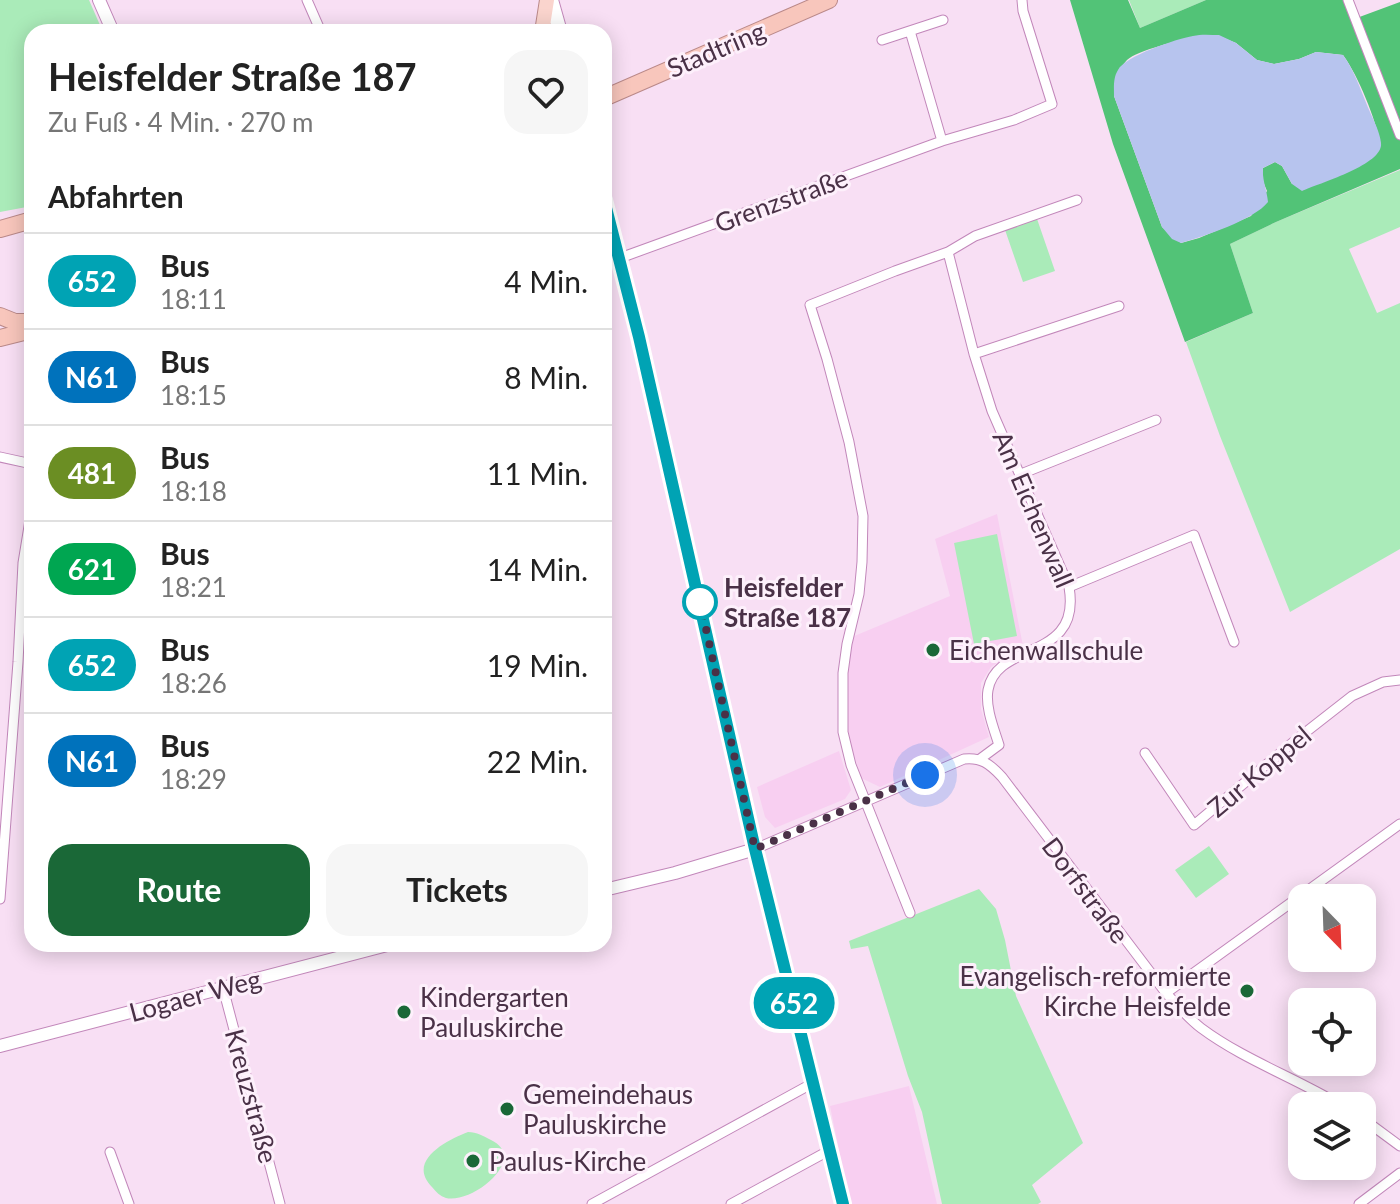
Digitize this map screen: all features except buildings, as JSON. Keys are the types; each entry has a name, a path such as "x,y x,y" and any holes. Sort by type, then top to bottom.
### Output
{"highway":[{"name":"Stadtring","path":"612,95 829,0"},
{"path":"0,229 24,222"},
{"path":"0,316 24,322"},
{"path":"0,338 24,332"}],"main road":[{"path":"544,24 549,0"},
{"path":"549,0 557,24"},
{"path":"612,229 755,849 843,1204"}],"street":[{"path":"99,0 110,24"},
{"path":"307,0 318,24"},
{"name":"Grenzstraße","path":"620,258 1052,104 1022,0"},
{"path":"1348,0 1400,135"},
{"path":"882,40 943,20"},
{"path":"910,31 942,141"},
{"path":"910,913 851,765 843,732 843,673 859,594 863,516 849,442 810,305 948,252 975,236 1077,200"},
{"name":"Am Eichenwall","path":"948,252 992,411 1071,597 1066,623 1059,634 1050,642 1012,659 995,674 987,698 999,745 980,759"},
{"path":"974,354 1119,306"},
{"path":"1021,474 1156,420"},
{"path":"0,457 24,462"},
{"path":"1069,587 1194,535 1234,642"},
{"path":"0,899 24,557"},
{"name":"Zur Koppel","path":"1145,753 1194,825 1352,696 1383,682 1400,680"},
{"path":"612,888 688,870 755,849 964,759 980,759"},
{"name":"Dorfstraße","path":"980,759 1002,777 1185,1014 1223,1042 1319,1092"},
{"path":"1166,993 1400,824"},
{"name":"Logaer Weg","path":"0,1046 360,952"},
{"name":"Kreuzstraße","path":"223,988 280,1204"},
{"path":"592,1204 813,1083"},
{"path":"1376,1128 1400,1146"},
{"path":"731,1204 830,1150"},
{"path":"110,1152 129,1204"},
{"path":"1359,1204 1400,1173"}],"shaded area":[{"name":"Eichenwallschule","path":"997,514 1023,646 991,667 981,683 981,709 989,737 880,787 861,778 847,731 845,675 852,637 950,596 935,539"},
{"path":"839,751 851,790 845,799 775,828 765,817 757,787"},
{"path":"909,1086 937,1204 850,1204 830,1106"}],"green space":[{"path":"0,0 89,0 100,24 24,24 24,208 0,212"},
{"path":"1070,0 1128,0 1140,28 1206,0 1347,0 1354,19 1400,2 1400,169 1230,244 1253,313 1185,342 1113,144","holes":["1195,36 1219,36 1236,43 1257,60 1274,64 1316,52 1343,55 1366,98 1381,145 1292,184 1282,166 1275,162 1263,168 1262,179 1267,191 1251,216 1181,243 1162,227 1114,96 1115,82 1118,72 1132,56"]},
{"path":"1129,0 1206,0 1140,28"},
{"path":"1400,170 1400,227 1349,249 1377,313 1400,303 1400,549 1290,612 1186,342 1253,313 1230,244"},
{"path":"1036,216 1055,271 1023,282 1004,227"},
{"path":"997,534 1017,636 974,644 954,543"},
{"path":"1209,846 1229,874 1196,898 1175,870"},
{"path":"979,889 996,909 1016,996 1083,1143 1032,1185 1041,1202 1038,1204 942,1204 922,1112 868,946 851,949 849,941"},
{"path":"468,1132 483,1136 501,1148 504,1158 501,1168 493,1178 470,1194 446,1198 425,1178 426,1160 450,1140"}],"water":[{"path":"1219,35 1236,43 1257,60 1274,64 1316,52 1343,55 1376,125 1381,146 1370,160 1359,167 1302,191 1292,184 1282,166 1275,162 1263,168 1268,202 1261,209 1228,227 1181,243 1172,239 1162,227 1114,96 1115,79 1118,70 1130,59 1152,49 1193,36"}],"bus line":[{"name":"652","path":"612,229 755,849 843,1204"}],"place":[{"name":"Heisfelder Straße 187","path":"700,602"},
{"name":"Eichenwallschule","path":"933,650"},
{"name":"Evangelisch-reformierte Kirche Heisfelde","path":"1247,991"},
{"name":"Kindergarten Pauluskirche","path":"404,1012"},
{"name":"Gemeindehaus Pauluskirche","path":"507,1109"},
{"name":"Paulus-Kirche","path":"473,1161"}],"route":[{"path":"700,602 755,849 925,775"}]}
